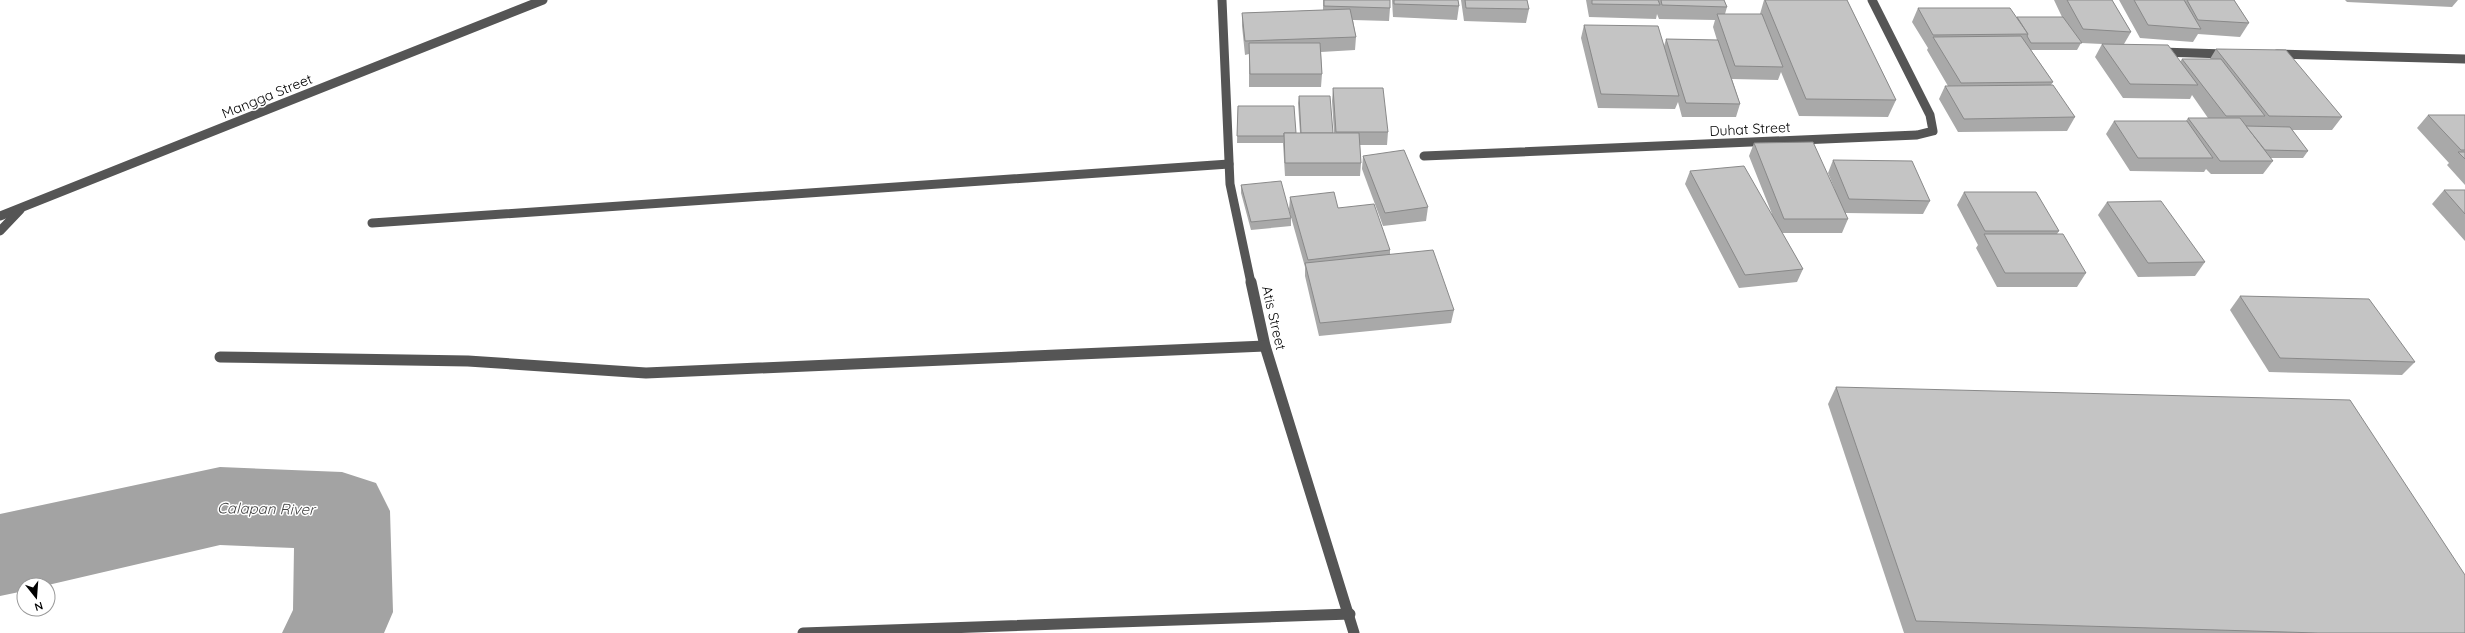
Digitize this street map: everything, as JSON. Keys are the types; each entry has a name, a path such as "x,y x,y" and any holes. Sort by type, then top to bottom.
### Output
{"street":[{"name":"Mangga Street","path":"0,216 543,0"},
{"name":"Atis Street","path":"1222,0 1230,184 1265,346 1350,614 1354,633"},
{"name":"Duhat Street","path":"1424,156 1909,135 1933,131 1930,115 1872,0"},
{"path":"2155,52 2234,54"},
{"path":"2266,54 2465,59"},
{"path":"372,223 1229,164"},
{"path":"0,231 23,207"},
{"path":"220,357 468,361 646,373 1265,346"},
{"path":"803,633 1350,614"}],"building":[{"path":"1324,0 1390,0 1390,8 1324,6"},
{"path":"1394,0 1458,0 1459,6 1394,4"},
{"path":"1465,0 1527,0 1529,9 1466,8"},
{"path":"1592,0 1658,0 1660,5 1592,4"},
{"path":"1661,0 1724,0 1727,7 1662,5"},
{"path":"1765,0 1847,0 1896,100 1806,99"},
{"path":"2067,0 2112,0 2131,32 2083,29"},
{"path":"2134,0 2184,0 2201,29 2148,25"},
{"path":"2187,0 2234,0 2249,23 2198,20"},
{"path":"1918,8 2010,8 2028,34 1933,35"},
{"path":"1350,9 1356,37 1245,41 1242,13"},
{"path":"1717,14 1762,14 1783,67 1735,66"},
{"path":"2017,17 2063,17 2082,43 2031,43 2027,36 2028,34"},
{"path":"1584,25 1658,26 1679,96 1601,94"},
{"path":"2021,36 2053,82 1961,83 1933,37"},
{"path":"1666,39 1718,40 1740,104 1686,103"},
{"path":"1249,43 1320,43 1322,74 1250,74"},
{"path":"2102,44 2168,45 2198,85 2130,84"},
{"path":"2216,49 2286,50 2342,117 2269,116"},
{"path":"2182,59 2221,59 2265,116 2226,116"},
{"path":"2053,85 2075,117 1964,119 1945,86"},
{"path":"1333,88 1383,88 1388,132 1336,132"},
{"path":"1299,96 1330,96 1333,133 1301,133"},
{"path":"1238,106 1294,106 1296,133 1284,133 1284,136 1237,136"},
{"path":"2428,115 2465,115 2465,150 2461,150"},
{"path":"2188,118 2240,118 2273,161 2220,161"},
{"path":"2114,121 2187,121 2213,158 2138,158"},
{"path":"2246,126 2290,127 2308,151 2265,150"},
{"path":"1284,133 1359,133 1361,163 1285,163"},
{"path":"1813,142 1848,219 1784,219 1754,143"},
{"path":"1404,150 1428,207 1385,213 1363,156"},
{"path":"2458,152 2465,152 2465,159"},
{"path":"1833,160 1912,161 1930,201 1849,199"},
{"path":"1744,166 1803,269 1745,275 1690,171"},
{"path":"1281,181 1291,218 1251,222 1241,185"},
{"path":"2444,190 2465,190 2465,214"},
{"path":"1334,192 1338,208 1374,204 1390,250 1308,260 1290,197"},
{"path":"1964,192 2036,192 2059,231 1985,231"},
{"path":"2161,201 2205,262 2148,263 2107,202"},
{"path":"1984,234 2063,234 2086,273 2005,273"},
{"path":"1433,250 1454,310 1320,323 1305,263"},
{"path":"2240,296 2369,299 2415,362 2280,358"},
{"path":"1836,387 2350,400 2465,575 2465,633 2318,633 1916,621"}],"waterway":[{"name":"Calapan River","path":"0,555 220,506 342,511 343,612 333,633"}]}
